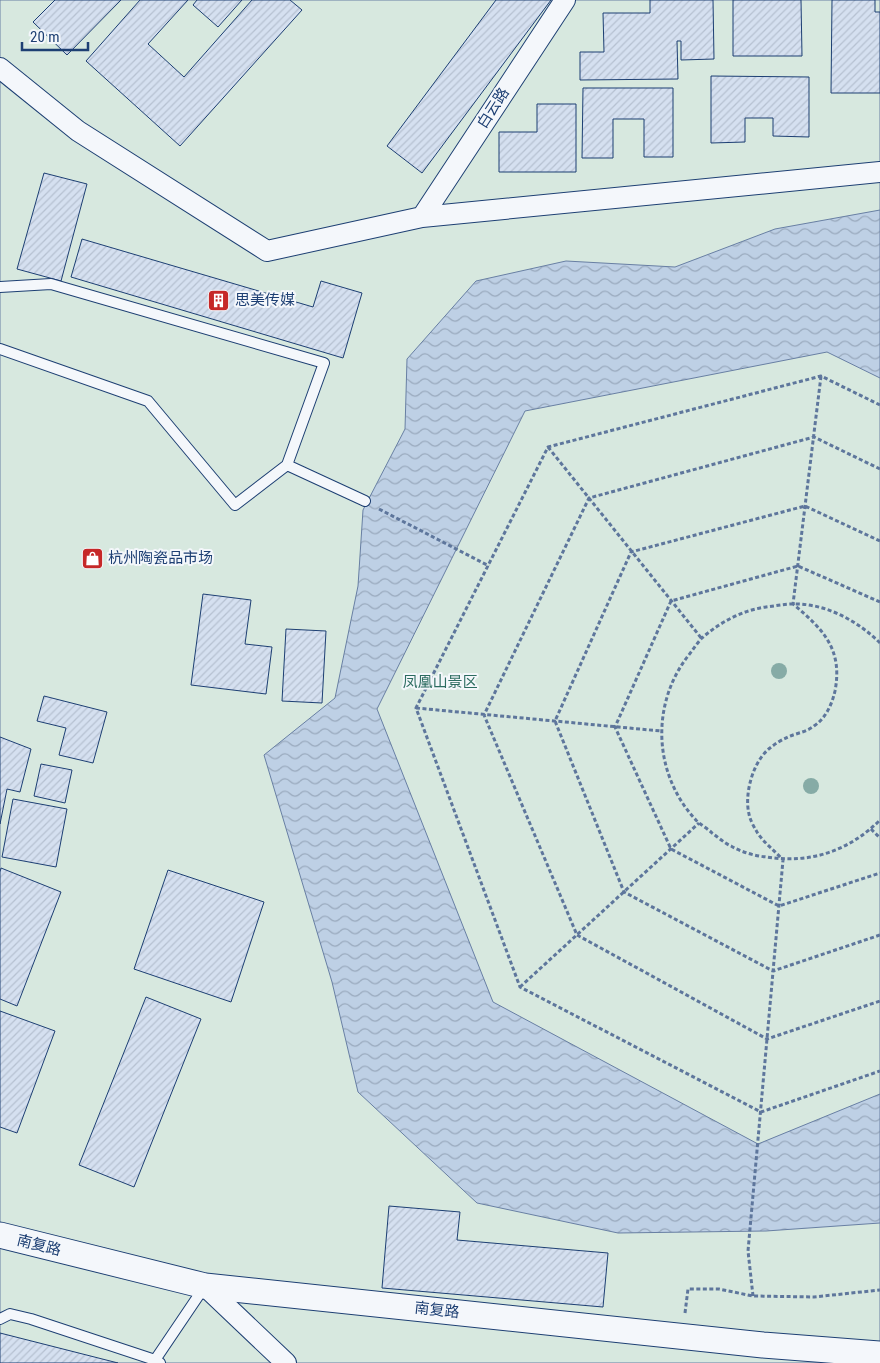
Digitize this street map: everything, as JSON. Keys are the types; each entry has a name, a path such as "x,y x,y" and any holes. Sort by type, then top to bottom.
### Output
{"street":[{"name":"白云路","path":"422,217 565,0"},
{"path":"0,68 78,131 266,250 422,217 880,172"},
{"name":"南复路","path":"0,1235 205,1286 763,1345 880,1354"},
{"path":"205,1286 286,1363"}],"lane":[{"path":"0,287 51,284 324,363 287,465 235,505 148,401 0,349"},
{"path":"287,465 365,501"},
{"path":"0,1319 10,1314 158,1361 205,1286"}],"path":[{"path":"880,405 821,376 548,447 416,708 520,987 761,1112 880,1071"},
{"path":"793,604 821,376"},
{"path":"880,469 814,437 588,498 484,714 578,935 767,1039 880,1002"},
{"path":"548,447 702,638"},
{"path":"365,501 489,566"},
{"path":"631,552 806,506 880,541"},
{"path":"631,552 555,721 624,892 773,971 880,936"},
{"path":"672,601 798,566 880,602"},
{"path":"672,601 615,727 671,849 779,906 880,873"},
{"path":"753,1296 748,1251 783,860 758,833 748,814 751,775 758,762 769,749 787,737 801,734 815,726 825,715 833,701 837,682 838,664 825,634 811,618 793,604"},
{"path":"880,643 868,631 844,616 819,608 793,604 754,609 726,621 702,638 677,670 665,699 661,731 663,755 669,778 681,800 699,823 731,847 754,855 783,860 803,859 827,854 849,845 880,820"},
{"path":"416,708 661,731"},
{"path":"520,987 699,823"},
{"path":"871,829 880,838"},
{"path":"681,1336 688,1289 719,1290 753,1296 814,1297 880,1290"}],"green space":[{"name":"凤凰山景区","path":"0,0 880,0 880,1363 0,1363"}],"water":[{"path":"880,210 880,378 827,352 525,411 377,709 493,1002 758,1144 880,1094 880,1223 766,1231 618,1233 477,1203 358,1092 332,982 264,755 335,698 358,586 363,510 405,429 407,359 476,281 566,261 675,267 775,229"}],"building":[{"path":"55,0 121,0 67,55 33,22"},
{"path":"140,0 188,0 148,44 184,77 252,0 290,0 302,10 180,146 86,61"},
{"path":"197,0 242,0 218,27 193,5"},
{"path":"496,0 551,0 422,173 387,146"},
{"path":"650,0 713,0 714,59 681,60 681,41 677,41 678,79 580,80 580,52 604,52 603,13 650,13"},
{"path":"733,0 801,0 802,56 733,56"},
{"path":"832,0 875,0 875,12 880,12 880,93 831,93"},
{"path":"711,76 809,77 809,137 773,136 773,118 745,118 745,142 711,143"},
{"path":"583,88 673,88 673,157 644,157 644,119 613,119 613,158 582,158"},
{"path":"537,104 576,104 576,172 499,172 499,132 537,132"},
{"path":"44,173 87,184 61,281 17,269"},
{"name":"思美传媒","path":"82,239 313,307 321,281 362,293 343,358 71,277"},
{"path":"203,594 251,600 245,644 272,647 266,694 191,685"},
{"path":"286,629 326,631 322,703 282,701"},
{"path":"44,696 107,712 93,763 59,755 66,728 37,721"},
{"path":"0,737 31,749 20,792 7,789 0,824"},
{"path":"41,764 72,770 65,803 34,796"},
{"path":"13,799 67,809 56,867 2,857"},
{"path":"1,868 61,892 17,1006 0,999"},
{"path":"168,870 264,902 231,1002 134,969"},
{"path":"146,997 201,1019 134,1187 79,1165"},
{"path":"0,1011 55,1031 17,1133 0,1127"},
{"path":"389,1206 460,1212 457,1240 608,1253 603,1307 382,1288"},
{"path":"0,1333 118,1363 0,1363"}],"place":[{"name":"思美传媒","path":"219,300"},
{"name":"杭州陶瓷品市场","path":"92,558"}]}
